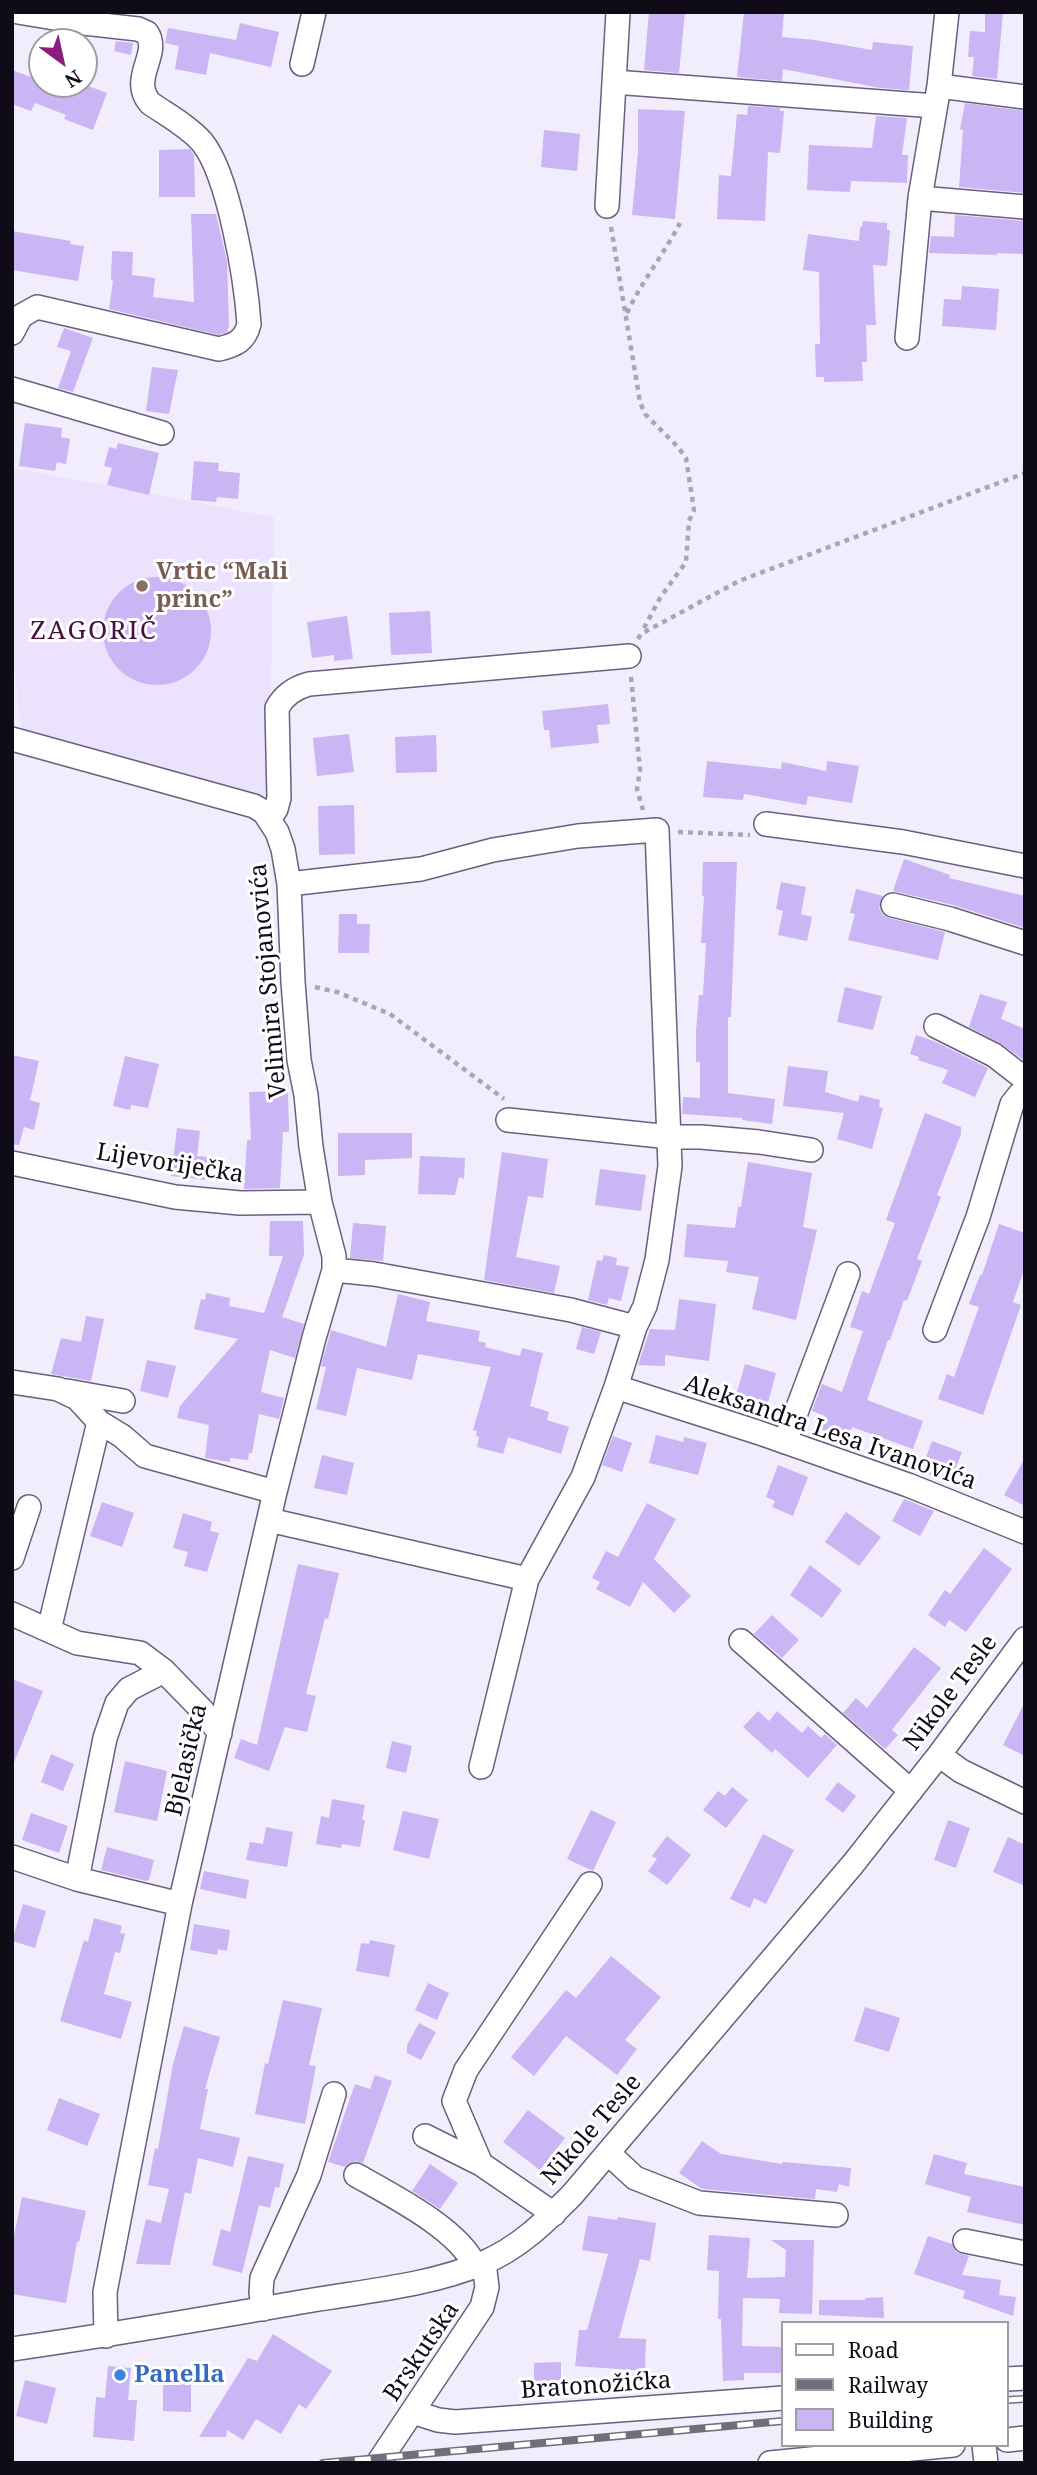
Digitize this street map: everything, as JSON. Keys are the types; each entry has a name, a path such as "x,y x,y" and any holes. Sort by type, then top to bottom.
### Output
{"street":[{"path":"12,334 21,316 32,309 43,307 219,349 233,346 246,334 248,313 223,182 200,140 150,103 141,86 151,43 147,33 138,29 18,12"},
{"path":"302,64 314,12"},
{"path":"607,206 618,12"},
{"path":"907,338 920,198 937,96 947,12"},
{"path":"614,82 937,96 1025,97"},
{"path":"920,198 1025,207"},
{"path":"12,389 162,433"},
{"path":"12,739 238,800 264,812 269,819 279,798 277,708 296,688 309,684 629,656"},
{"name":"Velimira Stojanovića","path":"269,819 283,849 289,884 292,982 299,1060 320,1202"},
{"path":"769,824 903,842 1025,866"},
{"path":"289,884 421,869 492,850 578,835 653,831 670,1137 670,1166 657,1260 645,1307 635,1327 583,1477 527,1579 481,1767"},
{"path":"893,905 950,919 1025,943"},
{"path":"936,1026 994,1055 1025,1079"},
{"path":"935,1330 978,1217 1012,1104 1020,1094 1025,1093"},
{"path":"508,1120 670,1137 759,1142 811,1150"},
{"name":"Lijevoriječka","path":"12,1163 175,1196 240,1203 320,1202"},
{"name":"Bjelasička","path":"106,2336 105,2292 180,1903 275,1492 334,1270 334,1256 320,1202"},
{"path":"334,1270 374,1274 571,1310 635,1327"},
{"path":"785,1442 848,1274"},
{"path":"12,1382 122,1401"},
{"name":"Aleksandra Lesa Ivanovića","path":"616,1387 908,1485 1025,1532"},
{"path":"58,1389 77,1398 99,1422 122,1436 145,1457 275,1492"},
{"path":"49,1630 99,1422"},
{"path":"12,1558 29,1507"},
{"path":"269,1520 527,1579"},
{"path":"12,1614 77,1643 141,1653 201,1709 220,1733"},
{"name":"Nikole Tesle","path":"12,2349 106,2336 402,2285 480,2264 520,2242 554,2214 608,2153 853,1864 939,1755 1025,1639"},
{"path":"741,1641 911,1791"},
{"path":"77,1879 105,1738 117,1703 129,1689 163,1671"},
{"path":"939,1755 961,1771 1025,1802"},
{"path":"12,1857 77,1879 180,1903"},
{"path":"481,2164 454,2101 466,2070 590,1884"},
{"path":"263,2309 262,2278 309,2175 334,2094"},
{"path":"425,2136 481,2164 554,2214"},
{"path":"608,2153 635,2178 699,2203 836,2215"},
{"path":"356,2175 396,2197 454,2237 480,2264"},
{"path":"965,2241 1025,2253"},
{"name":"Brskutska","path":"378,2463 482,2307 487,2287 480,2264"},
{"name":"Bratonožićka","path":"413,2412 426,2418 455,2422 782,2398"},
{"path":"770,2463 933,2447"}],"path":[{"path":"607,206 640,402 645,414 686,458 694,510 689,521 686,562 660,597 629,656 640,770 637,789 653,831 772,836 769,824"},
{"path":"627,313 680,223"},
{"path":"641,634 740,581 1025,473"},
{"path":"292,982 337,992 390,1014 507,1101 508,1120"}],"shaded area":[{"name":"Vrtic “Mali princ”","path":"12,468 274,517 269,797 21,729 12,650"}],"building":[{"path":"649,12 685,12 679,73 644,70"},
{"path":"744,12 784,12 782,37 872,50 873,42 913,46 909,90 880,88 783,69 782,81 737,77"},
{"path":"985,12 1003,12 997,79 972,76 974,57 968,57 970,31 985,32"},
{"path":"240,23 279,32 271,67 210,53 206,75 175,69 179,46 165,43 168,28 236,40"},
{"path":"116,41 133,43 131,55 114,51"},
{"path":"12,70 28,76 28,98 98,98 98,90 107,93 93,130 64,119 66,115 35,103 31,111 12,104"},
{"path":"965,103 1025,111 1025,193 959,187 963,130 960,129"},
{"path":"748,106 780,108 780,111 784,111 780,153 768,152 765,221 717,219 719,175 731,176 737,114 747,115"},
{"path":"638,109 685,111 675,219 632,215 638,152"},
{"path":"876,116 907,118 902,155 908,155 907,183 851,181 850,192 807,190 809,145 872,148"},
{"path":"544,130 580,134 577,171 541,167"},
{"path":"190,149 194,155 195,197 159,197 159,150"},
{"path":"191,214 216,214 227,261 227,332 219,335 109,309 113,281 112,251 133,252 132,275 155,278 153,297 194,302"},
{"path":"955,215 1025,221 1025,254 929,253 931,236 954,237"},
{"path":"863,221 887,223 887,230 890,230 887,266 873,265 876,325 866,325 867,362 862,362 863,381 824,382 824,377 816,377 815,344 820,344 819,272 803,270 808,234 859,241"},
{"path":"12,231 71,241 70,244 84,246 78,281 12,270"},
{"path":"962,286 999,289 996,330 942,326 944,299 961,300"},
{"path":"64,328 93,338 73,392 58,388 71,351 57,347"},
{"path":"152,367 178,370 169,414 146,411"},
{"path":"25,423 62,428 61,437 70,439 66,464 57,462 55,471 19,466"},
{"path":"118,443 159,453 149,495 107,485 112,468 104,466 109,447 116,449"},
{"path":"194,461 219,463 218,471 240,473 238,499 217,497 216,502 191,500"},
{"path":"157,577 178,581 195,593 207,610 211,631 207,652 195,669 178,681 157,685 136,681 119,669 107,652 103,631 107,610 119,593 136,581"},
{"path":"430,611 432,653 391,655 389,613"},
{"path":"347,616 353,659 334,661 334,655 312,658 307,622"},
{"path":"608,704 610,724 597,725 599,743 551,748 549,730 544,730 542,711"},
{"path":"349,734 354,772 317,776 313,738"},
{"path":"436,735 437,772 396,773 395,737"},
{"path":"707,761 781,769 782,762 826,771 827,761 859,766 852,803 808,796 806,805 744,794 743,800 703,797"},
{"path":"354,805 355,854 319,855 318,806"},
{"path":"904,859 950,875 949,878 1025,896 1025,928 953,905 893,891"},
{"path":"703,862 737,862 731,1017 728,1017 728,1093 775,1099 772,1124 742,1118 682,1114 683,1097 700,1098 700,1062 696,1062 696,1032 699,995 703,995 706,943 701,943"},
{"path":"781,882 806,887 801,914 812,917 807,941 778,935 783,911 776,909"},
{"path":"856,889 883,896 879,908 883,915 889,918 945,932 938,960 848,940 855,914 850,913"},
{"path":"339,914 357,914 357,924 370,924 369,953 338,953"},
{"path":"845,987 882,996 873,1030 837,1022"},
{"path":"980,994 1007,1002 1001,1019 1025,1029 1025,1061 1000,1043 969,1027"},
{"path":"916,1035 988,1068 975,1097 942,1083 948,1070 918,1060 919,1057 910,1054"},
{"path":"12,1055 39,1061 30,1100 40,1103 34,1130 24,1127 19,1145 12,1144"},
{"path":"125,1056 159,1064 148,1108 131,1105 130,1110 113,1106"},
{"path":"788,1066 828,1071 825,1092 858,1102 860,1095 880,1100 879,1107 883,1108 872,1149 837,1139 844,1113 783,1106"},
{"path":"288,1091 289,1132 283,1132 280,1188 244,1189 247,1140 251,1140 249,1092"},
{"path":"925,1113 961,1127 961,1134 937,1195 941,1197 917,1259 922,1261 888,1340 867,1400 923,1421 913,1449 852,1427 847,1439 820,1429 825,1416 812,1411 822,1384 842,1392 863,1331 850,1327 862,1291 869,1294 895,1223 886,1220"},
{"path":"177,1128 200,1131 197,1156 208,1157 205,1180 171,1176"},
{"path":"338,1133 412,1133 412,1158 365,1160 365,1175 338,1176"},
{"path":"502,1152 548,1159 543,1198 528,1196 516,1257 560,1266 554,1293 484,1280"},
{"path":"420,1156 465,1158 464,1179 459,1177 455,1195 418,1194"},
{"path":"748,1162 812,1173 803,1227 817,1230 796,1320 752,1309 759,1277 726,1272 728,1261 684,1257 687,1224 735,1228"},
{"path":"600,1169 646,1175 641,1211 595,1205"},
{"path":"270,1221 303,1221 304,1255 282,1317 304,1324 295,1358 270,1350 261,1392 284,1398 279,1419 259,1414 252,1453 249,1453 248,1460 230,1458 230,1462 205,1458 209,1425 177,1418 180,1406 238,1339 194,1329 201,1299 205,1300 206,1293 230,1298 229,1306 264,1313 283,1256 269,1256"},
{"path":"353,1223 386,1226 383,1261 350,1258"},
{"path":"999,1224 1025,1233 1025,1267 1013,1302 1021,1305 983,1415 938,1399 947,1374 954,1377 979,1307 969,1304"},
{"path":"604,1255 617,1258 616,1265 629,1267 621,1301 609,1298 607,1305 588,1300 597,1260 602,1261"},
{"path":"398,1294 430,1302 426,1321 480,1331 478,1341 486,1343 485,1347 520,1356 522,1348 543,1353 530,1406 549,1412 547,1420 569,1427 561,1454 508,1437 503,1454 477,1447 479,1437 476,1436 477,1431 473,1430 491,1367 418,1354 412,1380 357,1368 346,1416 316,1409 326,1367 321,1366 331,1330 386,1347"},
{"path":"679,1299 716,1304 709,1361 665,1355 665,1366 638,1365 650,1329 675,1330"},
{"path":"86,1316 104,1319 91,1381 51,1374 61,1338 81,1342"},
{"path":"582,1327 601,1332 594,1354 576,1349"},
{"path":"147,1360 176,1366 168,1398 140,1391"},
{"path":"745,1364 776,1373 767,1406 735,1399"},
{"path":"656,1435 683,1442 684,1437 707,1443 698,1475 649,1463"},
{"path":"613,1436 632,1443 622,1472 602,1465"},
{"path":"932,1441 962,1452 950,1482 921,1471"},
{"path":"322,1455 354,1463 347,1495 314,1488"},
{"path":"1025,1458 1025,1506 1004,1495"},
{"path":"778,1465 808,1477 793,1516 772,1507 775,1501 766,1497"},
{"path":"904,1499 934,1511 920,1536 892,1521"},
{"path":"102,1502 134,1513 122,1547 90,1536"},
{"path":"647,1503 676,1519 654,1559 691,1596 674,1613 643,1582 630,1607 596,1589 600,1582 592,1578 606,1551 618,1557"},
{"path":"846,1512 881,1537 859,1566 825,1542"},
{"path":"183,1513 212,1522 210,1531 219,1533 207,1572 184,1566 188,1552 173,1548"},
{"path":"984,1548 1012,1569 966,1632 949,1620 945,1627 928,1615 945,1590 950,1594"},
{"path":"298,1564 339,1573 306,1694 316,1696 307,1732 285,1727 269,1771 234,1758 241,1739 257,1745"},
{"path":"810,1565 842,1590 822,1618 790,1595"},
{"path":"772,1615 799,1640 782,1658 754,1634"},
{"path":"914,1647 941,1668 892,1730 898,1735 885,1749 843,1713 856,1698 867,1708"},
{"path":"12,1679 43,1691 13,1765 12,1765"},
{"path":"1025,1702 1025,1756 1003,1745"},
{"path":"758,1711 769,1721 777,1711 802,1733 808,1726 821,1738 825,1734 837,1745 808,1778 775,1749 772,1753 743,1727"},
{"path":"392,1741 412,1746 406,1773 386,1768"},
{"path":"51,1754 74,1764 63,1791 41,1782"},
{"path":"125,1761 167,1771 157,1821 114,1812"},
{"path":"838,1782 856,1796 843,1813 825,1799"},
{"path":"732,1787 748,1800 726,1828 703,1810 718,1791 725,1796"},
{"path":"332,1799 365,1805 360,1847 342,1844 341,1848 316,1844 321,1816 329,1818"},
{"path":"591,1810 616,1822 593,1871 567,1859"},
{"path":"403,1811 439,1819 429,1859 393,1850"},
{"path":"31,1813 68,1826 59,1853 22,1840"},
{"path":"948,1820 970,1828 956,1868 934,1860"},
{"path":"266,1827 293,1832 287,1867 246,1860 250,1842 263,1844"},
{"path":"763,1834 794,1850 766,1904 754,1898 750,1908 730,1899"},
{"path":"667,1836 691,1855 667,1885 648,1871 657,1859 652,1856"},
{"path":"1008,1837 1025,1845 1025,1886 993,1872"},
{"path":"107,1847 154,1860 149,1880 101,1870"},
{"path":"204,1871 249,1880 246,1899 200,1889"},
{"path":"23,1904 46,1911 35,1948 12,1941"},
{"path":"94,1918 122,1926 120,1933 125,1934 120,1953 115,1952 104,1994 132,2002 121,2039 60,2021 84,1940 88,1942"},
{"path":"194,1924 230,1930 227,1951 218,1949 217,1955 190,1950"},
{"path":"370,1940 395,1945 389,1977 356,1971 361,1943 369,1944"},
{"path":"611,1956 661,1997 625,2040 637,2049 617,2075 566,2036 534,2076 511,2057 566,1990 576,1998"},
{"path":"428,1983 449,1993 437,2020 415,2010"},
{"path":"283,2000 322,2008 309,2065 316,2066 305,2124 255,2114 265,2063 268,2064"},
{"path":"865,2007 900,2018 889,2052 854,2041"},
{"path":"419,2023 436,2032 421,2060 407,2053 407,2045"},
{"path":"184,2026 220,2037 205,2089 208,2089 200,2129 240,2138 233,2167 198,2158 191,2194 185,2192 170,2265 136,2264 146,2219 161,2223 169,2189 148,2185 155,2148 158,2149 173,2064"},
{"path":"375,2075 392,2081 363,2163 355,2161 345,2167 328,2162 355,2084 370,2089"},
{"path":"59,2098 100,2114 87,2146 47,2130"},
{"path":"528,2110 565,2138 540,2170 503,2142"},
{"path":"702,2141 721,2154 782,2164 851,2168 849,2187 839,2184 837,2192 816,2189 815,2199 702,2189 679,2173"},
{"path":"934,2154 967,2163 964,2174 1025,2187 1025,2225 967,2212 971,2197 925,2184"},
{"path":"248,2156 284,2164 279,2188 275,2187 270,2208 259,2205 242,2273 212,2265 221,2229 230,2232"},
{"path":"430,2164 458,2183 440,2209 412,2191"},
{"path":"22,2197 86,2211 77,2242 66,2303 12,2294 12,2245"},
{"path":"588,2216 656,2223 650,2261 640,2259 619,2338 646,2339 645,2371 575,2366 579,2330 587,2330 608,2254 582,2250"},
{"path":"709,2235 750,2238 747,2278 785,2277 786,2250 771,2240 814,2240 812,2314 779,2313 780,2299 743,2298 742,2346 782,2347 782,2373 744,2373 744,2380 723,2381 721,2319 718,2319 719,2271 707,2270"},
{"path":"928,2236 952,2244 956,2252 969,2256 962,2275 1001,2280 999,2295 1016,2297 1013,2316 963,2298 965,2291 914,2274"},
{"path":"883,2297 884,2318 819,2315 819,2300 865,2300"},
{"path":"273,2334 332,2371 306,2409 299,2404 281,2434 256,2419 243,2440 227,2430 226,2437 199,2437 248,2358 257,2361"},
{"path":"561,2362 561,2384 534,2384 534,2363"},
{"path":"108,2366 131,2368 128,2400 137,2400 134,2441 93,2437 96,2397 105,2398"},
{"path":"25,2380 56,2388 47,2424 16,2416"},
{"path":"163,2381 191,2382 191,2412 163,2411"}],"railway":[{"path":"1009,2400 1025,2399"},
{"path":"323,2463 782,2421"}],"place":[{"name":"Vrtic “Mali princ”","path":"142,586"},
{"name":"Panella","path":"120,2375"}],"district":[{"name":"ZAGORIČ","path":"94,632"}]}
